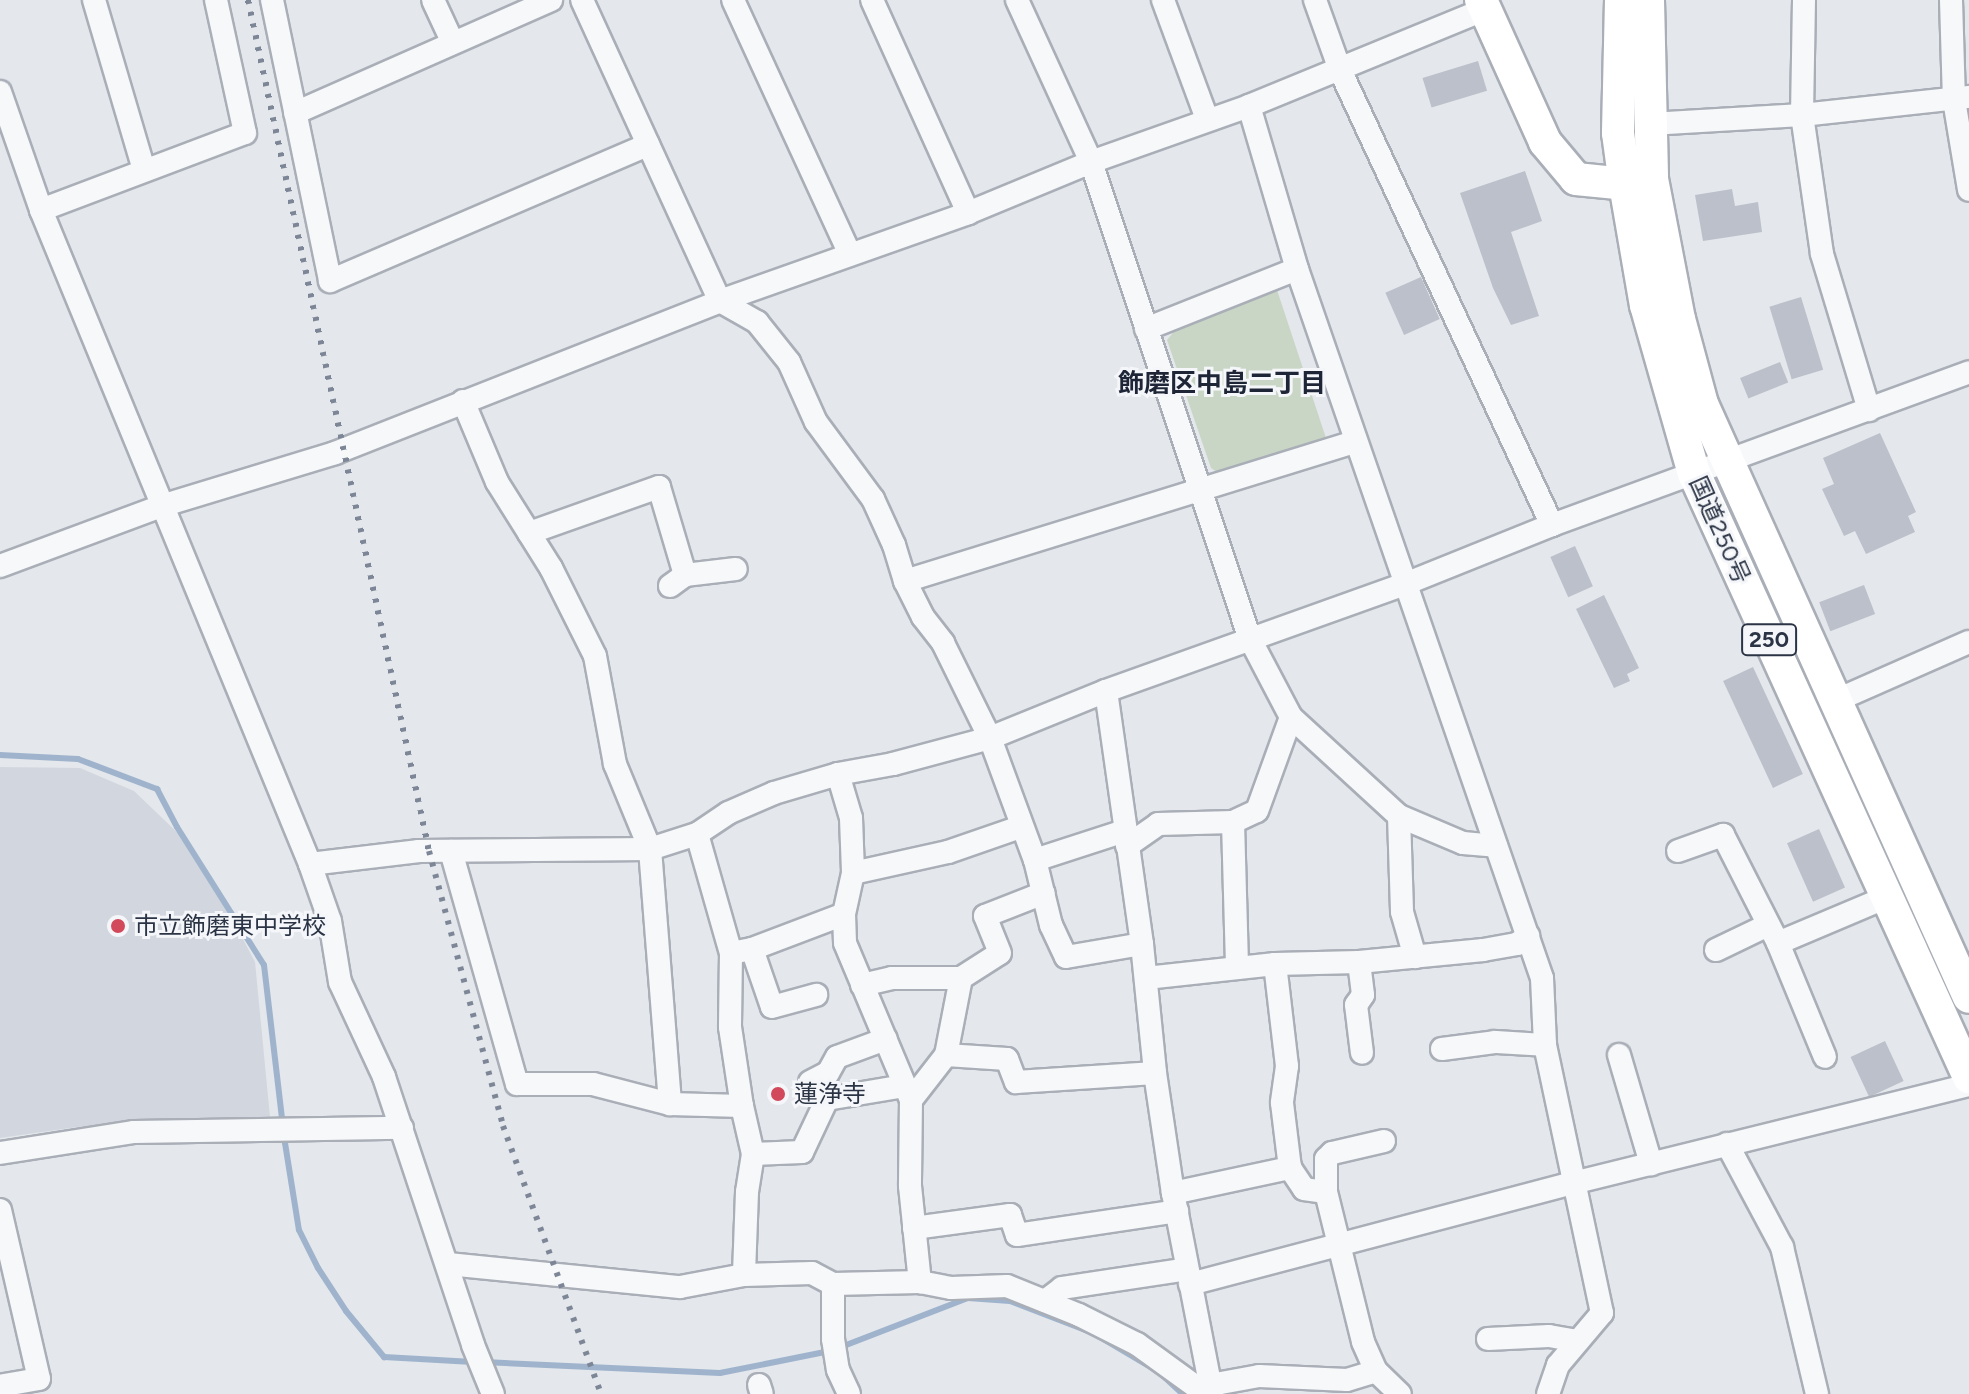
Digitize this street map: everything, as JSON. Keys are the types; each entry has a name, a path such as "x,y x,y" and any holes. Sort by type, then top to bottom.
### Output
{"highway":[{"name":"国道250号","path":"1621,0 1618,133 1638,182 1702,404 1969,997"},
{"name":"国道250号","path":"1648,0 1650,124 1638,182 1646,305 1694,473 1969,1077"},
{"path":"1483,4 1545,142 1576,179 1638,182"}],"street":[{"path":"94,0 144,170"},
{"path":"41,210 245,133 216,0"},
{"path":"272,0 330,281 648,145"},
{"path":"433,0 453,43"},
{"path":"295,113 551,0"},
{"path":"582,0 720,301 757,322 789,362 816,422 873,499 894,545 905,581 923,617 943,643 990,738 1020,827 1035,860 1051,925 1066,957 1142,944"},
{"path":"733,0 850,254"},
{"path":"872,0 968,213"},
{"path":"1017,0 1091,162 1250,639 1291,717 1399,816 1463,843 1496,846"},
{"path":"1163,0 1207,119"},
{"path":"1315,0 1340,70 1552,525"},
{"path":"1804,0 1802,115 1822,254 1869,410"},
{"path":"1951,0 1969,190"},
{"path":"0,566 161,506 335,453 720,301 968,213 1091,162 1249,106 1340,70 1483,4"},
{"path":"0,92 41,210 310,864 330,921 340,982 384,1077 488,1385"},
{"path":"1650,124 1802,115 1962,98"},
{"path":"1249,106 1297,269 1542,978 1545,1045 1602,1313 1558,1365 1548,1394"},
{"path":"1146,329 1297,269"},
{"path":"310,864 451,851 650,849 697,834 728,813 774,793 838,774 893,764 990,738 1106,691 1405,584 1552,525 1969,372"},
{"path":"463,401 497,482 529,533 595,656 615,764 650,849 670,1104"},
{"path":"905,581 1356,441"},
{"path":"529,533 659,487 678,580 736,569"},
{"path":"1835,701 1969,642"},
{"path":"1106,691 1142,944 1155,1073 1209,1391"},
{"path":"1035,860 1125,839 1158,824 1233,822 1257,811 1291,717"},
{"path":"838,774 851,818 853,873 844,914 845,943 908,1093 910,1186 920,1282"},
{"path":"1399,816 1402,912 1415,957"},
{"path":"1233,822 1237,968"},
{"path":"853,873 948,852 1020,827"},
{"path":"697,834 741,951 772,1007 816,995"},
{"path":"1678,851 1723,835 1773,934 1825,1057"},
{"path":"451,851 517,1084 593,1084 670,1104 742,1106"},
{"path":"862,985 892,978 961,978 1000,953 985,916 1044,893"},
{"path":"1716,950 1887,897"},
{"path":"741,951 844,914"},
{"path":"1146,978 1275,964 1359,962 1483,950 1517,944 1528,936"},
{"path":"741,951 730,1027 753,1154 747,1192 744,1275"},
{"path":"1359,962 1363,995 1356,1005 1362,1053"},
{"path":"1275,964 1287,1066 1282,1103 1290,1168 1304,1189 1326,1192"},
{"path":"753,1154 802,1152 827,1099 908,1093 946,1055 961,978"},
{"path":"810,1082 828,1073 837,1057 886,1039"},
{"path":"1442,1049 1495,1042 1545,1045"},
{"path":"946,1055 1007,1059 1016,1082 1155,1073"},
{"path":"1619,1055 1651,1164"},
{"path":"1045,1301 1062,1288 1189,1276 1338,1245 1969,1085"},
{"path":"0,1153 134,1132 402,1128"},
{"path":"1384,1141 1332,1153 1326,1159 1326,1192 1363,1342 1376,1371 1400,1394"},
{"path":"1727,1144 1782,1247 1817,1394"},
{"path":"914,1228 1010,1215 1017,1235 1175,1202 1290,1168"},
{"path":"0,1210 39,1379 0,1386"},
{"path":"448,1264 680,1287 744,1275 812,1273 833,1284 920,1282 951,1288 1007,1286 1137,1344 1209,1391 1259,1376 1347,1380 1376,1371"},
{"path":"833,1284 834,1347 849,1394"},
{"path":"1488,1339 1549,1336 1578,1341"}],"shaded area":[{"name":"市立飾磨東中学校","path":"0,767 80,768 134,791 182,837 217,890 255,962 270,1117 77,1127 0,1138"}],"green space":[{"path":"1277,290 1327,441 1223,476 1211,468 1167,340 1177,328"}],"building":[{"path":"1478,61 1487,91 1432,108 1423,78"},
{"path":"1525,171 1542,221 1511,232 1539,316 1511,325 1493,288 1460,193"},
{"path":"1732,189 1735,206 1758,202 1762,232 1703,241 1695,195"},
{"path":"1421,277 1440,319 1404,335 1385,293"},
{"path":"1801,297 1823,370 1792,379 1769,307"},
{"path":"1780,362 1788,382 1748,399 1740,378"},
{"path":"1880,433 1916,512 1908,516 1915,532 1866,554 1855,531 1844,536 1822,489 1834,484 1823,458"},
{"path":"1575,546 1593,586 1568,597 1550,557"},
{"path":"1864,585 1875,614 1830,631 1819,602"},
{"path":"1604,595 1639,668 1627,674 1630,681 1614,688 1576,609"},
{"path":"1753,667 1803,774 1773,788 1723,681"},
{"path":"1819,829 1845,887 1813,902 1787,843"},
{"path":"1885,1041 1904,1081 1869,1097 1851,1057"}],"waterway":[{"path":"0,755 78,759 157,789 177,827 264,965 285,1143 299,1230 318,1268 346,1311 384,1357 473,1362"},
{"path":"841,1347 968,1298 1010,1301 1093,1333 1159,1372 1183,1394"},
{"path":"484,1362 720,1373 830,1351"}],"railway":[{"path":"248,0 429,851 503,1126 601,1394"}],"place":[{"name":"市立飾磨東中学校","path":"118,926"},
{"name":"蓮浄寺","path":"778,1094"}],"district":[{"name":"飾磨区中島二丁目","path":"1222,384"}]}
